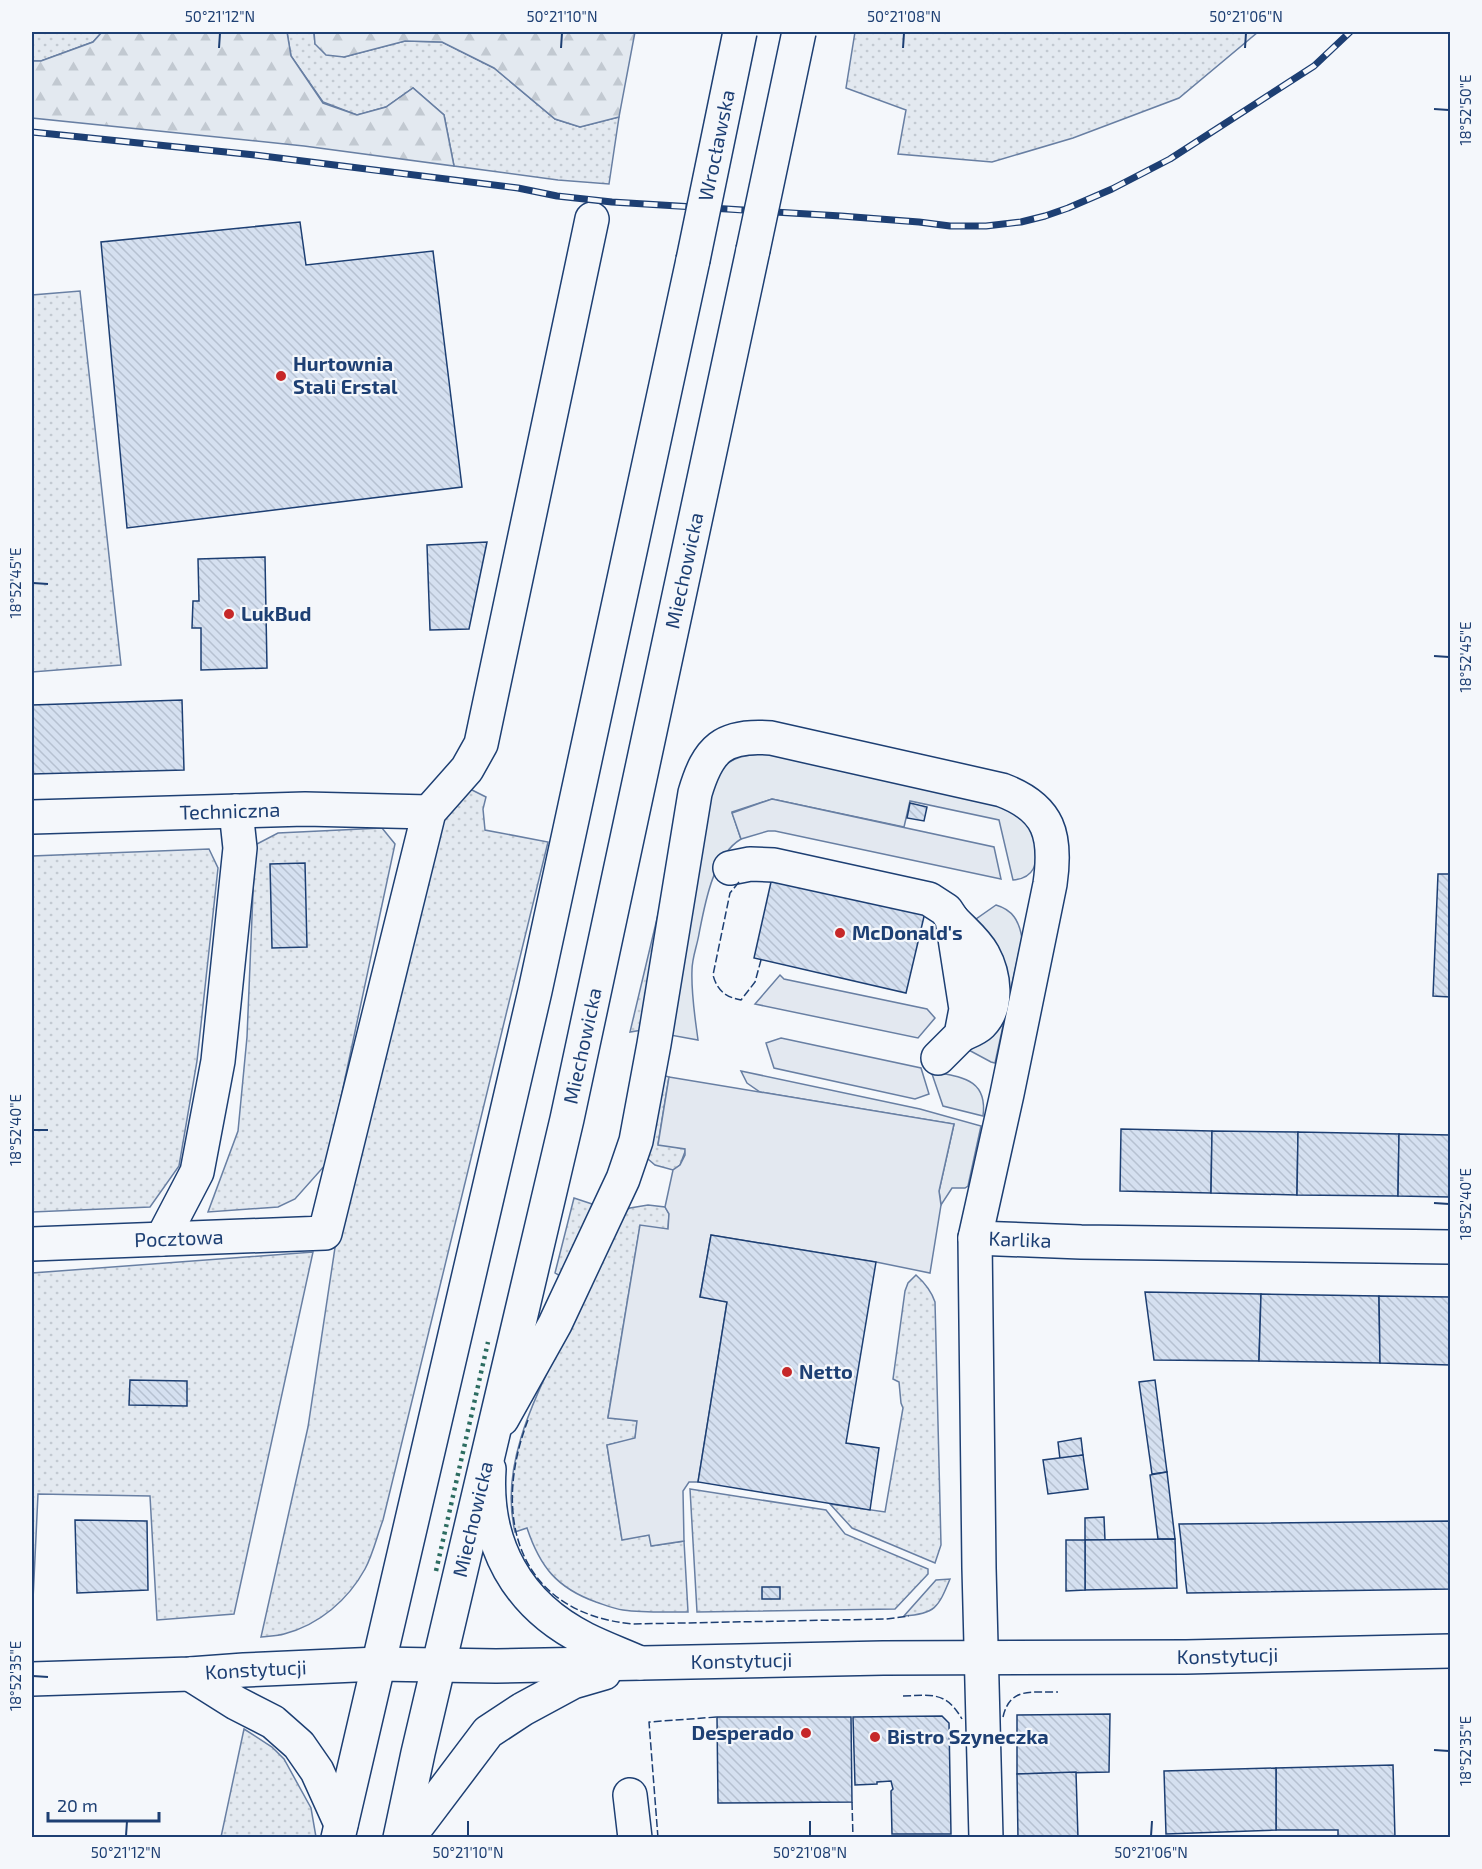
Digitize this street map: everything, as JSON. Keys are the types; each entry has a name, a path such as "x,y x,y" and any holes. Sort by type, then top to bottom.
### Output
{"street":[{"name":"Wrocławska","path":"378,1664 534,991 693,260 740,32"},
{"name":"Miechowicka","path":"400,1838 567,1119 799,32"},
{"path":"429,812 467,769 481,744 592,219"},
{"path":"640,1663 584,1638 543,1611 519,1586 505,1561 495,1536 489,1479 491,1445 507,1409 555,1324 622,1179 636,1141 695,793 704,766 719,747 734,739 754,736 771,738 1002,790 1021,797 1040,814 1050,836 1053,858 1007,1094 975,1238"},
{"name":"Techniczna","path":"32,817 305,810 429,812"},
{"path":"162,1239 197,1172 218,1061 240,848 236,811"},
{"name":"Pocztowa","path":"32,1244 325,1233 429,812"},
{"path":"730,868 750,864 774,865 929,899 946,910 983,954 991,976 993,994 989,1013 980,1025 950,1046"},
{"name":"Karlika","path":"986,1838 979,1568 975,1238 1450,1247"},
{"name":"Konstytucji","path":"32,1679 190,1674 378,1664 496,1666 883,1658 1186,1657 1450,1651"},
{"path":"408,1838 488,1732 523,1709 573,1682 640,1663"},
{"path":"340,1831 378,1664"},
{"path":"190,1674 236,1703 273,1722 299,1745 317,1771 340,1831"},
{"path":"630,1795 635,1838"}],"green space":[{"path":"32,32 102,32 93,42 41,61 32,61"},
{"path":"102,32 287,32 291,56 323,103 357,115 386,107 413,88 444,115 454,166 304,146 32,118 32,61 41,61 93,42"},
{"path":"287,32 314,32 315,44 344,57 405,41 442,42 494,68 555,119 580,127 619,117 609,184 558,180 454,166 444,115 413,88 386,107 357,115 323,102 291,56"},
{"path":"314,32 635,32 619,117 580,127 555,119 494,68 442,42 405,41 344,57 326,55 315,44"},
{"path":"855,32 1258,32 1179,98 1073,138 992,162 898,154 906,110 846,88"},
{"path":"80,291 121,665 32,672 32,295"},
{"path":"770,753 1005,806 1021,817 1035,834 1035,864 1026,876 1013,880 999,820 910,801 904,827 772,799 732,812 741,839 731,847 717,868 704,908 693,961 693,997 698,1040 670,1035 708,797 713,782 727,763 748,755"},
{"path":"468,788 486,797 483,809 485,830 548,842 383,1520 365,1569 341,1601 321,1618 297,1630 261,1637 308,1427 336,1241 436,825"},
{"path":"382,828 395,844 327,1163 295,1199 278,1207 208,1212 238,1131 247,1037 255,845 278,833"},
{"path":"209,849 218,868 197,1061 179,1166 150,1207 32,1212 32,856"},
{"path":"996,905 1011,913 1019,926 1022,938 995,1063 965,1048 969,924"},
{"path":"660,906 642,1030 630,1032"},
{"path":"741,1071 920,1109 981,1126 968,1186 952,1188 941,1205 939,1191 954,1124 760,1092 747,1083"},
{"path":"931,1071 962,1078 976,1087 981,1094 983,1116 943,1106"},
{"path":"662,1075 669,1077 658,1144 686,1149 680,1165 673,1170 655,1165 648,1159"},
{"path":"574,1198 595,1205 560,1276 555,1273"},
{"path":"648,1205 665,1207 669,1214 668,1230 640,1226 608,1417 637,1421 635,1439 607,1445 622,1539 649,1535 652,1546 684,1541 688,1612 647,1612 620,1609 596,1602 571,1590 560,1583 544,1565 527,1528 515,1532 511,1505 512,1479 517,1452 546,1375 623,1211"},
{"path":"313,1252 234,1614 157,1620 150,1496 38,1494 32,1621 32,1273"},
{"path":"916,1275 932,1294 935,1302 941,1545 935,1563 852,1528 830,1504 885,1512 903,1408 899,1382 893,1379 905,1291 908,1283"},
{"path":"690,1489 826,1510 845,1534 928,1569 928,1574 895,1609 697,1612"},
{"path":"950,1579 934,1608 923,1613 904,1616 936,1580"},
{"path":"244,1729 272,1747 284,1759 311,1808 316,1837 221,1837"}],"shaded area":[{"path":"772,799 994,847 1001,879 775,831 741,839 732,813"},
{"path":"780,975 784,979 927,1009 935,1018 918,1038 755,1004"},
{"path":"781,1038 921,1068 929,1094 915,1099 774,1068 766,1043"},
{"path":"669,1077 954,1124 939,1191 941,1205 930,1273 711,1235 700,1297 727,1302 698,1482 689,1482 683,1491 684,1541 651,1546 649,1535 622,1540 607,1445 635,1438 637,1421 608,1418 640,1225 668,1229 669,1214 665,1207 673,1170 680,1165 685,1155 685,1149 658,1145"}],"building":[{"name":"Hurtownia Stali Erstal","path":"300,222 306,265 433,251 462,487 127,528 101,242"},
{"path":"487,542 469,629 430,630 427,545"},
{"name":"LukBud","path":"265,557 267,668 201,670 201,628 192,628 193,601 199,601 198,559"},
{"path":"182,700 184,770 32,774 32,705"},
{"path":"910,803 927,807 924,821 907,818"},
{"path":"305,863 307,947 272,948 270,864"},
{"name":"McDonald's","path":"773,873 926,908 906,993 754,958"},
{"path":"1438,874 1450,874 1450,997 1433,996"},
{"path":"1121,1129 1212,1131 1211,1193 1120,1191"},
{"path":"1212,1131 1298,1132 1297,1195 1211,1193"},
{"path":"1298,1132 1399,1134 1398,1196 1297,1195"},
{"path":"1399,1134 1450,1135 1450,1197 1398,1196"},
{"name":"Netto","path":"711,1235 876,1262 846,1443 879,1448 870,1510 698,1482 727,1302 700,1297"},
{"path":"1145,1292 1261,1294 1259,1361 1154,1360"},
{"path":"1261,1294 1379,1296 1380,1363 1259,1361"},
{"path":"1379,1296 1450,1297 1450,1365 1380,1363"},
{"path":"130,1380 187,1381 187,1406 129,1405"},
{"path":"1155,1380 1167,1472 1152,1474 1139,1382"},
{"path":"1081,1438 1083,1455 1060,1459 1058,1442"},
{"path":"1083,1455 1088,1489 1048,1494 1043,1460"},
{"path":"1167,1472 1175,1539 1158,1539 1150,1475"},
{"path":"1104,1517 1105,1540 1085,1540 1085,1518"},
{"path":"75,1520 147,1521 148,1590 77,1593"},
{"path":"1450,1521 1450,1589 1187,1593 1179,1524"},
{"path":"1175,1539 1177,1588 1085,1590 1085,1540"},
{"path":"1066,1540 1085,1540 1085,1590 1066,1591"},
{"path":"762,1587 780,1587 780,1599 762,1599"},
{"path":"1110,1714 1109,1772 1017,1774 1017,1715"},
{"path":"942,1716 949,1723 951,1834 892,1834 891,1791 893,1789 891,1781 855,1785 853,1717"},
{"path":"717,1717 851,1717 852,1802 718,1803"},
{"path":"1393,1765 1395,1838 1338,1838 1338,1830 1276,1830 1276,1768"},
{"path":"1276,1768 1276,1830 1166,1834 1164,1771"},
{"path":"1076,1772 1078,1838 1018,1838 1017,1774"}],"railway":[{"path":"32,132 255,155 612,202 841,216 950,226 986,226 1021,222 1068,208 1112,189 1170,159 1314,66 1350,32"}],"hedge":[{"path":"436,1571 488,1342"}],"fence":[{"path":"739,882 730,893 713,975 717,985 726,995 741,1000 755,982 761,960"},
{"path":"528,1420 517,1456 512,1491 514,1524 523,1554 539,1580 562,1601 594,1616 633,1624 886,1619 909,1616"},
{"path":"1003,1717 1006,1707 1017,1696 1031,1692 1058,1692"},
{"path":"903,1696 930,1695 944,1699 962,1719"},
{"path":"658,1838 649,1722 717,1717"},
{"path":"852,1802 853,1838"}],"place":[{"name":"Hurtownia Stali Erstal","path":"281,376"},
{"name":"LukBud","path":"229,614"},
{"name":"McDonald's","path":"840,933"},
{"name":"Netto","path":"787,1372"},
{"name":"Desperado","path":"806,1733"},
{"name":"Bistro Szyneczka","path":"875,1737"}]}
